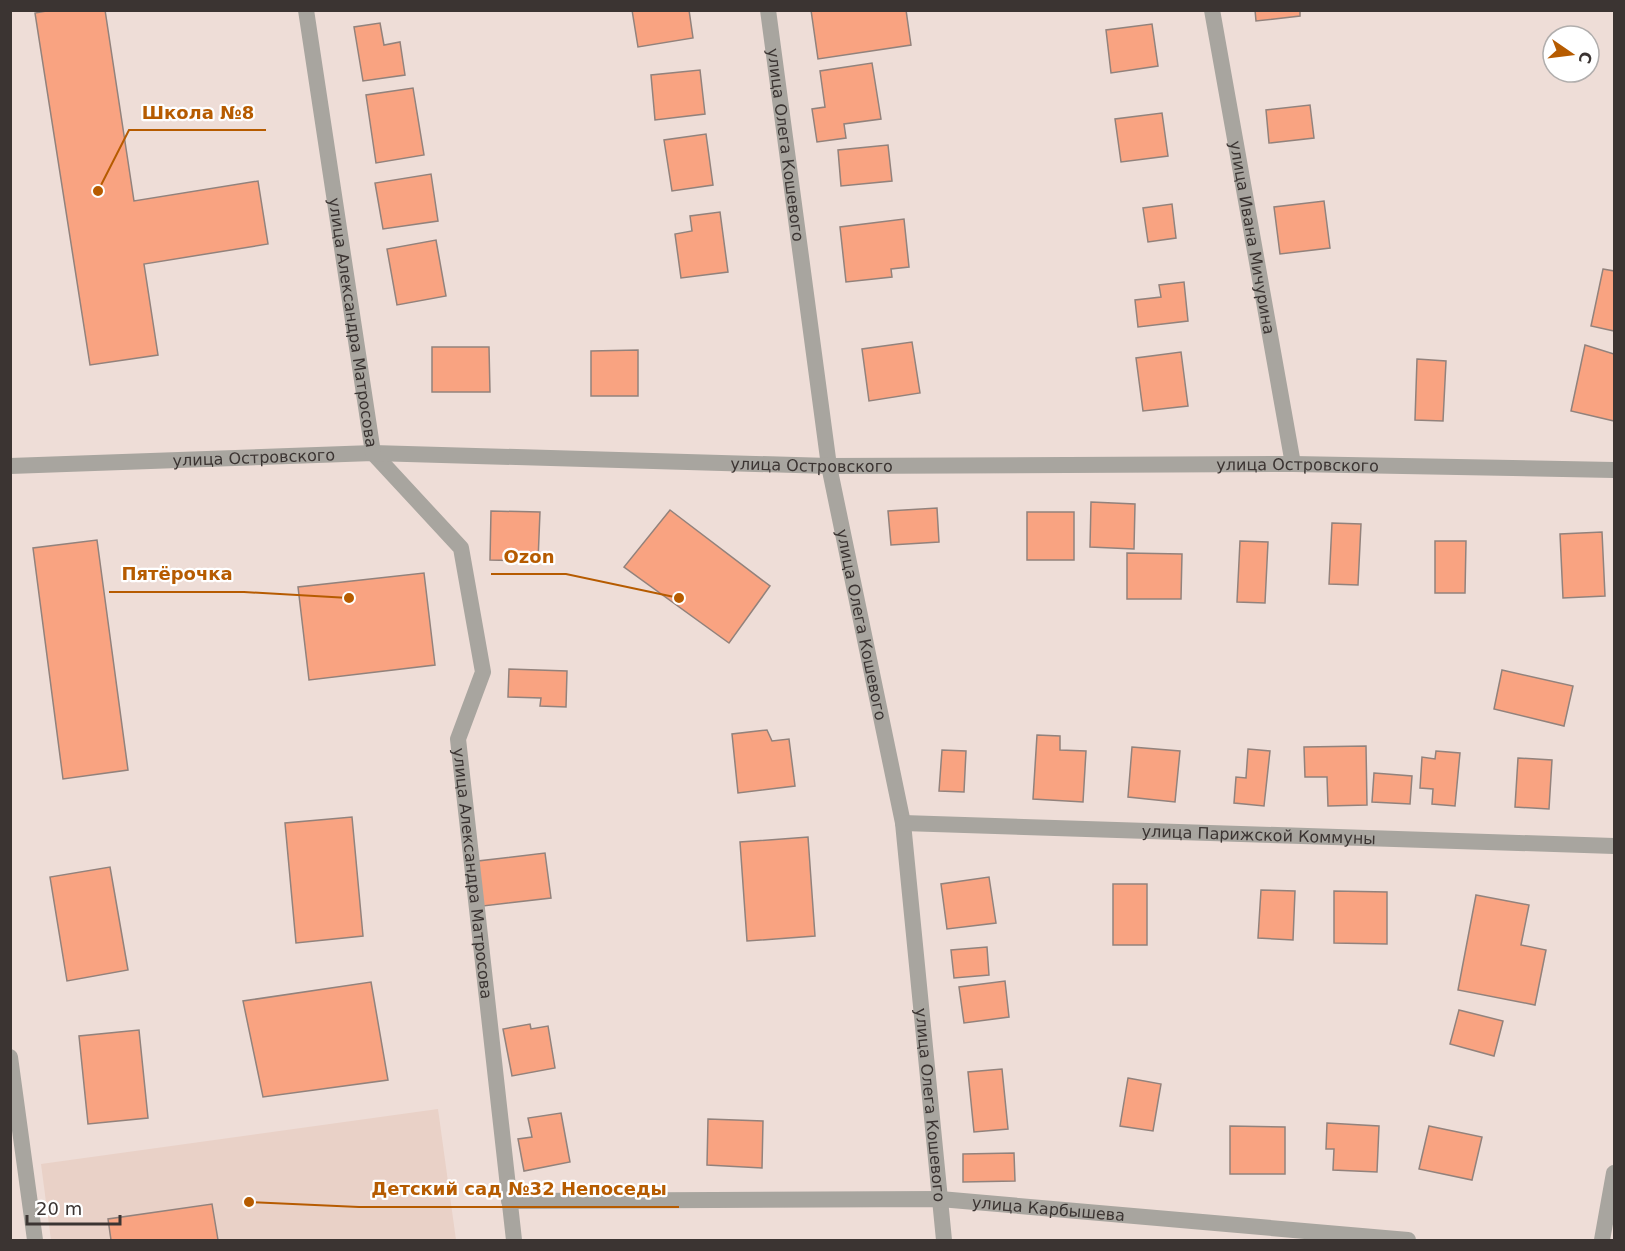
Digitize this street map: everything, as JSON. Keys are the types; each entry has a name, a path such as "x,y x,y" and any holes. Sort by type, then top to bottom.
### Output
{"street":[{"name":"улица Александра Матросова","path":"306,10 372,453 460,548 483,672 458,739 514,1240"},
{"name":"улица Олега Кошевого","path":"768,10 829,466 903,823 944,1240"},
{"name":"улица Ивана Мичурина","path":"1212,10 1293,464"},
{"name":"улица Островского","path":"10,466 372,453 829,466 1293,464 1614,471"},
{"name":"улица Парижской Коммуны","path":"903,823 1614,846"},
{"path":"10,1057 17,1154 35,1240"},
{"path":"1602,1240 1614,1173"},
{"name":"улица Карбышева","path":"509,1201 940,1199 1408,1240"}],"shaded area":[{"path":"438,1109 456,1240 51,1240 41,1164"}],"building":[{"path":"52,10 105,10 134,201 258,181 268,244 144,264 158,355 90,365 35,13"},
{"path":"632,10 689,10 693,38 638,47"},
{"path":"811,10 906,10 911,45 818,59"},
{"path":"1255,10 1300,10 1300,16 1256,21"},
{"path":"380,23 384,45 400,42 405,75 363,81 354,27"},
{"path":"1152,24 1158,66 1111,73 1106,30"},
{"path":"872,63 881,119 844,124 846,138 817,142 812,109 825,107 820,71"},
{"path":"700,70 705,114 655,120 651,75"},
{"path":"413,88 424,155 376,163 366,95"},
{"path":"1310,105 1314,138 1269,143 1266,110"},
{"path":"1162,113 1168,156 1121,162 1115,119"},
{"path":"706,134 713,185 672,191 664,140"},
{"path":"888,145 892,181 841,186 838,150"},
{"path":"431,174 438,221 383,229 375,183"},
{"path":"1324,201 1330,248 1280,254 1274,207"},
{"path":"1172,204 1176,238 1148,242 1143,208"},
{"path":"720,212 728,272 681,278 675,234 692,231 690,216"},
{"path":"904,219 909,267 891,269 892,277 846,282 840,227"},
{"path":"436,240 446,296 397,305 387,249"},
{"path":"1603,269 1614,271 1614,331 1591,326"},
{"path":"1184,282 1188,321 1138,327 1135,300 1161,297 1159,285"},
{"path":"912,342 920,393 869,401 862,349"},
{"path":"1585,345 1614,354 1614,421 1571,411"},
{"path":"432,347 489,347 490,392 432,392"},
{"path":"638,350 638,396 591,396 591,351"},
{"path":"1181,352 1188,406 1143,411 1136,358"},
{"path":"1417,359 1446,361 1443,421 1415,420"},
{"path":"1091,502 1135,504 1134,549 1090,547"},
{"path":"937,508 939,542 891,545 888,511"},
{"path":"670,510 770,586 729,643 624,567"},
{"path":"491,511 540,512 538,561 490,560"},
{"path":"1027,512 1074,512 1074,560 1027,560"},
{"path":"1332,523 1361,524 1358,585 1329,584"},
{"path":"1602,532 1605,596 1563,598 1560,534"},
{"path":"97,540 128,770 63,779 33,548"},
{"path":"1240,541 1268,542 1265,603 1237,602"},
{"path":"1435,541 1466,541 1465,593 1435,593"},
{"path":"1127,553 1182,554 1181,599 1127,599"},
{"path":"424,573 435,665 309,680 298,587"},
{"path":"509,669 567,671 566,707 540,706 541,698 508,697"},
{"path":"1502,670 1573,686 1564,726 1494,709"},
{"path":"767,730 772,741 789,739 795,786 738,793 732,734"},
{"path":"1037,735 1060,736 1060,750 1086,751 1083,802 1033,799"},
{"path":"1366,746 1367,805 1328,806 1327,777 1305,777 1304,747"},
{"path":"1132,747 1180,751 1175,802 1128,797"},
{"path":"1248,749 1270,751 1264,806 1234,803 1236,777 1246,778"},
{"path":"942,750 966,751 964,792 939,791"},
{"path":"1436,751 1460,753 1455,806 1432,804 1433,789 1420,788 1422,757 1435,759"},
{"path":"1518,758 1552,760 1549,809 1515,807"},
{"path":"1374,773 1412,776 1410,804 1372,802"},
{"path":"352,817 363,936 296,943 285,823"},
{"path":"808,837 815,936 747,941 740,842"},
{"path":"545,853 551,898 483,906 478,861"},
{"path":"110,867 128,970 67,981 50,877"},
{"path":"989,877 996,923 947,929 941,884"},
{"path":"1113,884 1147,884 1147,945 1113,945"},
{"path":"1261,890 1295,891 1293,940 1258,938"},
{"path":"1334,891 1387,892 1387,944 1334,943"},
{"path":"1476,895 1529,905 1521,945 1546,950 1535,1005 1458,990"},
{"path":"987,947 989,975 954,978 951,950"},
{"path":"1005,981 1009,1017 964,1023 959,987"},
{"path":"371,982 388,1080 263,1097 243,1001"},
{"path":"1459,1010 1503,1021 1494,1056 1450,1044"},
{"path":"530,1024 531,1029 548,1026 555,1068 512,1076 503,1029"},
{"path":"139,1030 148,1118 88,1124 79,1036"},
{"path":"1002,1069 1008,1129 974,1132 968,1072"},
{"path":"1128,1078 1161,1084 1153,1131 1120,1126"},
{"path":"561,1113 570,1162 524,1171 518,1139 532,1137 528,1118"},
{"path":"708,1119 763,1121 762,1168 707,1165"},
{"path":"1327,1123 1379,1126 1377,1172 1333,1170 1334,1149 1326,1149"},
{"path":"1230,1126 1285,1127 1285,1174 1230,1174"},
{"path":"1429,1126 1482,1137 1472,1180 1419,1169"},
{"path":"1014,1153 1015,1181 963,1182 963,1154"},
{"path":"212,1204 218,1240 111,1240 108,1219"}],"place":[{"name":"Школа №8","path":"98,191"},
{"name":"Пятёрочка","path":"349,598"},
{"name":"Ozon","path":"679,598"},
{"name":"Детский сад №32 Непоседы","path":"249,1202"}]}
